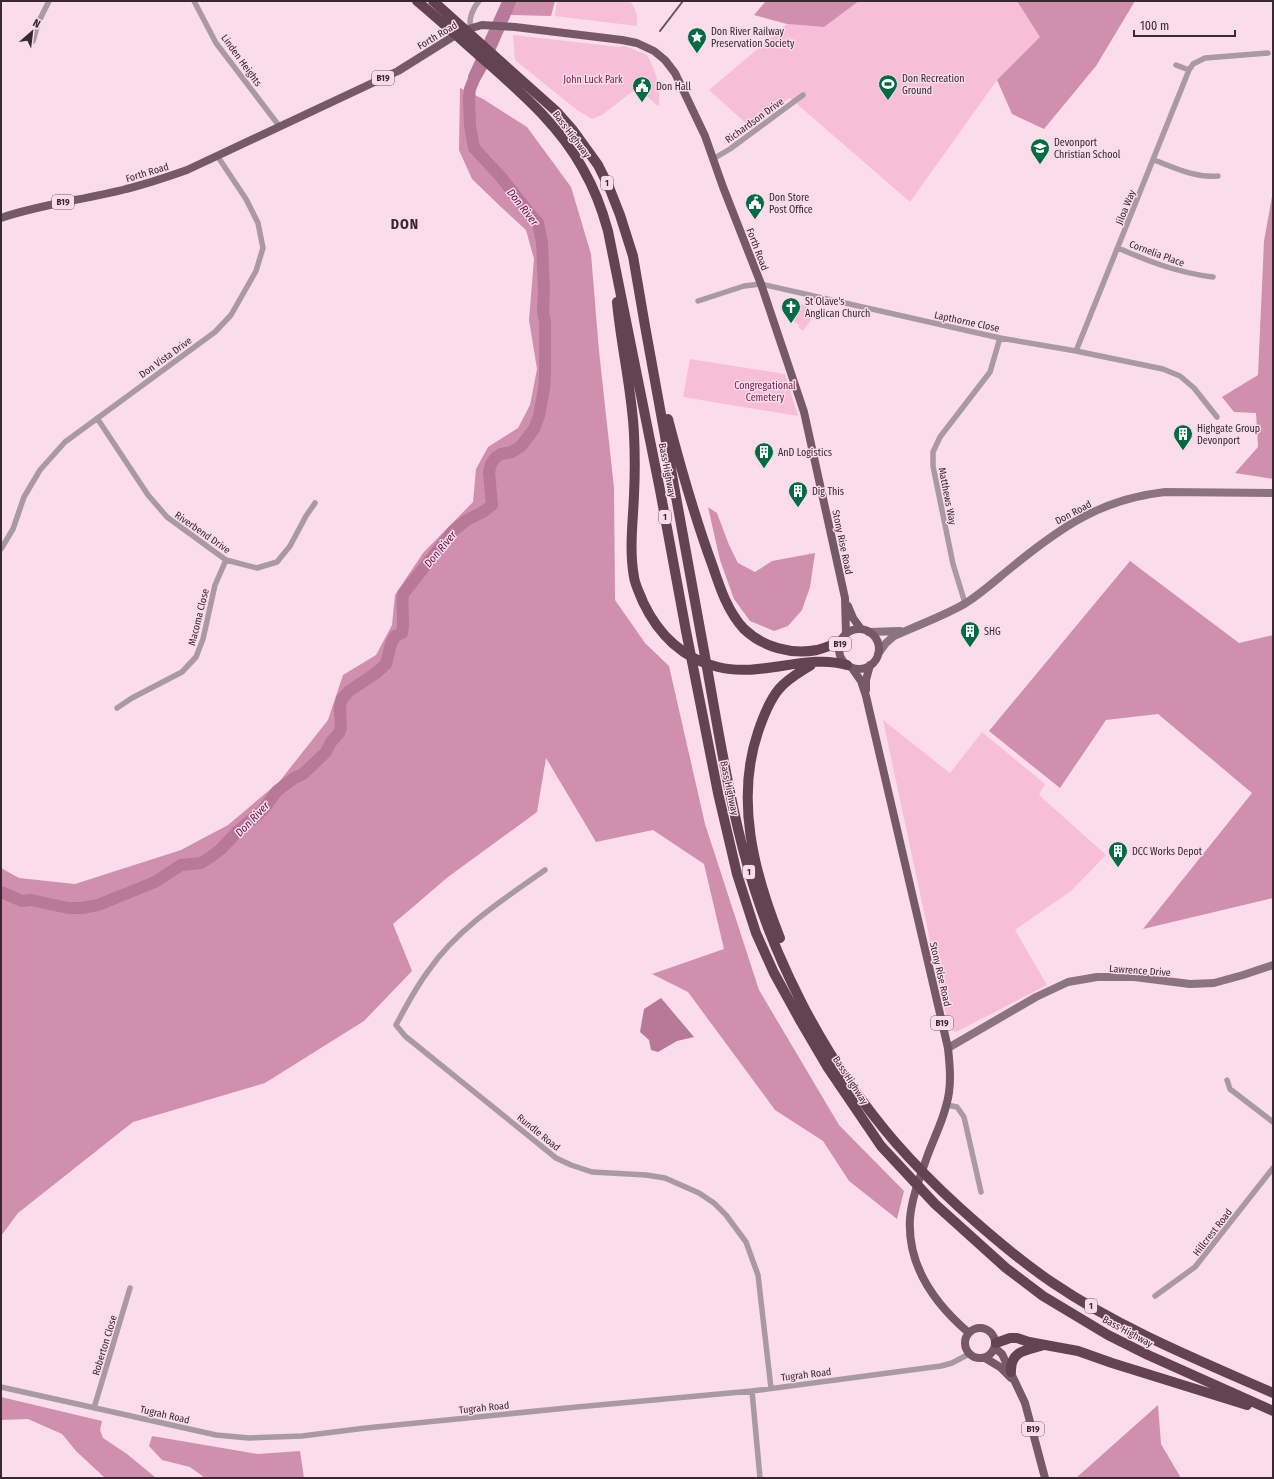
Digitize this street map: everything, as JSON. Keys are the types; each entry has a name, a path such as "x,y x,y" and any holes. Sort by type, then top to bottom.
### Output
{"highway":[{"name":"Bass Highway","path":"417,1 447,20 509,75 538,95 572,128 598,165 618,208 633,256 738,829 746,862 764,917 795,988 827,1047 880,1125 913,1163 980,1226 1017,1258 1089,1306 1179,1352 1273,1393"},
{"name":"Bass Highway","path":"433,1 447,20"},
{"name":"Bass Highway","path":"509,75 550,123 577,158 584,169 601,209 610,242 660,490 718,793 737,874 756,933 774,973 801,1022 852,1106 881,1146 935,1204 1006,1268 1043,1296 1108,1335 1148,1355 1273,1411"},
{"path":"610,242 620,336 632,410 634,462 631,550 634,578 650,617 662,633 674,645 690,656 718,667 746,670 824,661 836,662 850,666"},
{"path":"645,326 685,483 704,542 730,610 743,628 766,644 779,649 802,652 818,649 843,638"},
{"path":"795,988 790,964 769,909 753,850 749,824 747,787 752,751 762,718 780,688 789,678 814,663"},
{"path":"995,1345 1012,1338 1078,1351 1273,1414"},
{"path":"1011,1372 1011,1364 1018,1354 1024,1350 1045,1345"}],"main road":[{"name":"Forth Road","path":"1,218 21,211 125,190 187,170 398,71 462,31 482,25 516,27 637,43 654,51 665,60 680,81 700,125 761,284"},
{"name":"Stony Rise Road","path":"761,284 804,412 845,598 853,618 865,631"},
{"name":"Don Road","path":"878,654 886,643 894,636 965,603 990,586 1054,534 1092,512 1125,499 1165,492 1273,493"},
{"name":"Stony Rise Road","path":"843,638 845,598"},
{"name":"Don Road","path":"865,631 897,632 910,628"},
{"name":"B19","path":"850,666 842,660 839,652 843,638 853,630 865,631 874,637 878,643 878,654 875,661 870,665"},
{"name":"Stony Rise Road","path":"866,696 866,680 870,665"},
{"path":"850,666 863,668 870,665"},
{"name":"Stony Rise Road","path":"850,666 861,682 866,696 948,1048 950,1074 947,1105 927,1156 913,1198 910,1219 911,1243 917,1264 926,1284 937,1301 969,1333"},
{"name":"Lawrence Drive","path":"948,1048 1036,997 1068,982 1097,977 1134,977 1190,984 1214,983 1273,965"},
{"name":"B19","path":"969,1333 976,1328 982,1328 987,1329 993,1335 995,1345 1002,1354 1011,1372 1028,1412 1045,1478"},
{"path":"969,1333 965,1339 965,1344 969,1354"},
{"path":"985,1358 991,1354 995,1345"},
{"name":"B19","path":"969,1354 976,1358 985,1358 1000,1367 1014,1382"}],"street":[{"path":"33,41 38,23 49,1"},
{"name":"Linden Heights","path":"194,1 216,43 280,127"},
{"path":"471,28 471,15 479,1"},
{"path":"1176,65 1189,70 1193,64 1205,58 1268,53"},
{"name":"Jiloa Way","path":"1076,350 1154,160 1189,70"},
{"name":"Richardson Drive","path":"714,159 730,149 803,95"},
{"name":"Don Vista Drive","path":"1,549 13,529 24,497 40,470 65,442 215,332 231,315 256,271 263,248 258,223 246,199 218,156"},
{"path":"1154,160 1195,176 1218,176"},
{"name":"Cornelia Place","path":"1118,248 1152,263 1174,270 1213,277"},
{"name":"Lapthorne Close","path":"698,301 744,286 761,284 1000,338 1076,350 1163,370 1180,376 1194,388 1217,417"},
{"name":"Matthews Way","path":"965,603 953,564 933,466 933,452 940,437 990,372 1000,338"},
{"name":"Riverbend Drive","path":"97,418 148,495 167,517 226,560 257,568 277,562 290,546 306,516 315,503"},
{"name":"Macoma Close","path":"116,708 182,672 196,657 203,639 215,585 226,560"},
{"name":"Rundle Road","path":"545,870 491,909 448,948 429,969 396,1025 405,1036 556,1158 592,1172 646,1175 665,1178 699,1193 714,1203 726,1215 746,1242 758,1275 770,1388"},
{"path":"1227,1080 1230,1089 1273,1122"},
{"path":"947,1105 957,1107 964,1117 980,1192"},
{"name":"Hillcrest Road","path":"1155,1296 1195,1267 1273,1168"},
{"name":"Roberton Close","path":"94,1408 130,1288"},
{"name":"Tugrah Road","path":"1,1387 216,1435 248,1438 302,1436 573,1407 752,1391 940,1366 969,1354"},
{"path":"752,1391 760,1478"}],"green space":[{"path":"557,1 630,1 636,13 637,26 555,16"},
{"name":"Don Recreation Ground","path":"859,1 1017,1 1041,37 997,80 910,202 790,98 750,127 709,90 787,24 824,27"},
{"name":"John Luck Park","path":"513,35 619,47 625,46 647,55 657,80 659,105 658,106 637,88 602,115 592,119 577,110 515,60"},
{"path":"802,304 816,313 803,331 798,327 799,325 792,320"},
{"name":"Congregational Cemetery","path":"690,359 785,374 798,416 683,397"},
{"path":"883,720 950,773 982,732 1045,784 1039,795 1106,855 1071,891 1015,930 1047,985 956,1032 949,1029"}],"shaded area":[{"path":"502,1 517,1 489,65 478,84 470,89 468,76"},
{"path":"517,1 555,1 551,16 510,15"},
{"path":"766,1 859,1 824,27 787,24 754,15"},
{"path":"1017,1 1135,1 1096,66 1044,129 1012,114 997,80 1040,37"},
{"path":"460,88 483,99 527,127 571,187 591,254 599,351 614,488 615,600 645,643 669,666 705,824 759,990 839,1125 904,1191 897,1219 849,1181 823,1141 775,1110 688,992 652,974 724,949 704,864 653,830 596,842 546,758 537,812 448,877 393,924 412,971 364,1021 265,1083 133,1122 18,1213 1,1236 1,868 19,878 75,884 181,850 228,825 279,782 328,720 343,675 376,655 392,625 395,595 423,553 473,502 476,469 488,447 518,428 530,405 537,369 529,320 534,259 526,230 472,179 459,150"},
{"path":"1273,191 1273,479 1235,473 1258,447 1256,413 1234,412 1222,397 1258,375 1264,241"},
{"path":"708,507 717,513 729,545 738,563 755,572 772,561 815,553 810,587 802,610 788,626 774,631 750,621 734,599 720,560"},
{"path":"1130,561 1239,643 1273,635 1273,898 1143,929 1252,793 1158,714 1106,720 1060,788 989,731"},
{"path":"661,998 694,1037 677,1041 658,1052 651,1050 649,1040 640,1032 644,1009"},
{"path":"1,1397 102,1421 100,1430 103,1438 127,1454 156,1478 105,1478 76,1451 62,1434 28,1419 1,1420"},
{"path":"1158,1405 1161,1444 1181,1478 1076,1478"},
{"path":"152,1436 258,1454 300,1451 304,1478 205,1478 190,1467 162,1460 149,1446"}],"waterway":[{"name":"Don River","path":"1,892 22,901 31,900 68,908 82,908 98,905 155,882 181,865 201,863 220,850 238,831 263,810 277,791 294,778 303,774 326,752 341,728 340,707 342,699 349,691 376,673 386,664 391,644 395,636 402,633 403,594 453,531 467,520 483,512 492,505 489,472 491,464 495,458 501,454 512,452 521,446 534,429 539,416 545,374 545,322 543,311 544,290 542,242 538,223 501,177 474,148 470,126 469,99 470,89 476,74"}],"railway":[{"path":"660,31 683,1"}],"place":[{"name":"Don River Railway Preservation Society","path":"697,54"},
{"name":"Don Recreation Ground","path":"888,101"},
{"name":"Don Hall","path":"642,103"},
{"name":"Devonport Christian School","path":"1040,165"},
{"name":"Don Store Post Office","path":"755,220"},
{"name":"St Olave's Anglican Church","path":"791,324"},
{"name":"Highgate Group Devonport","path":"1183,451"},
{"name":"AnD Logistics","path":"764,469"},
{"name":"Dig This","path":"798,508"},
{"name":"SHG","path":"970,648"},
{"name":"DCC Works Depot","path":"1118,868"}],"district":[{"name":"DON","path":"405,224"}]}
